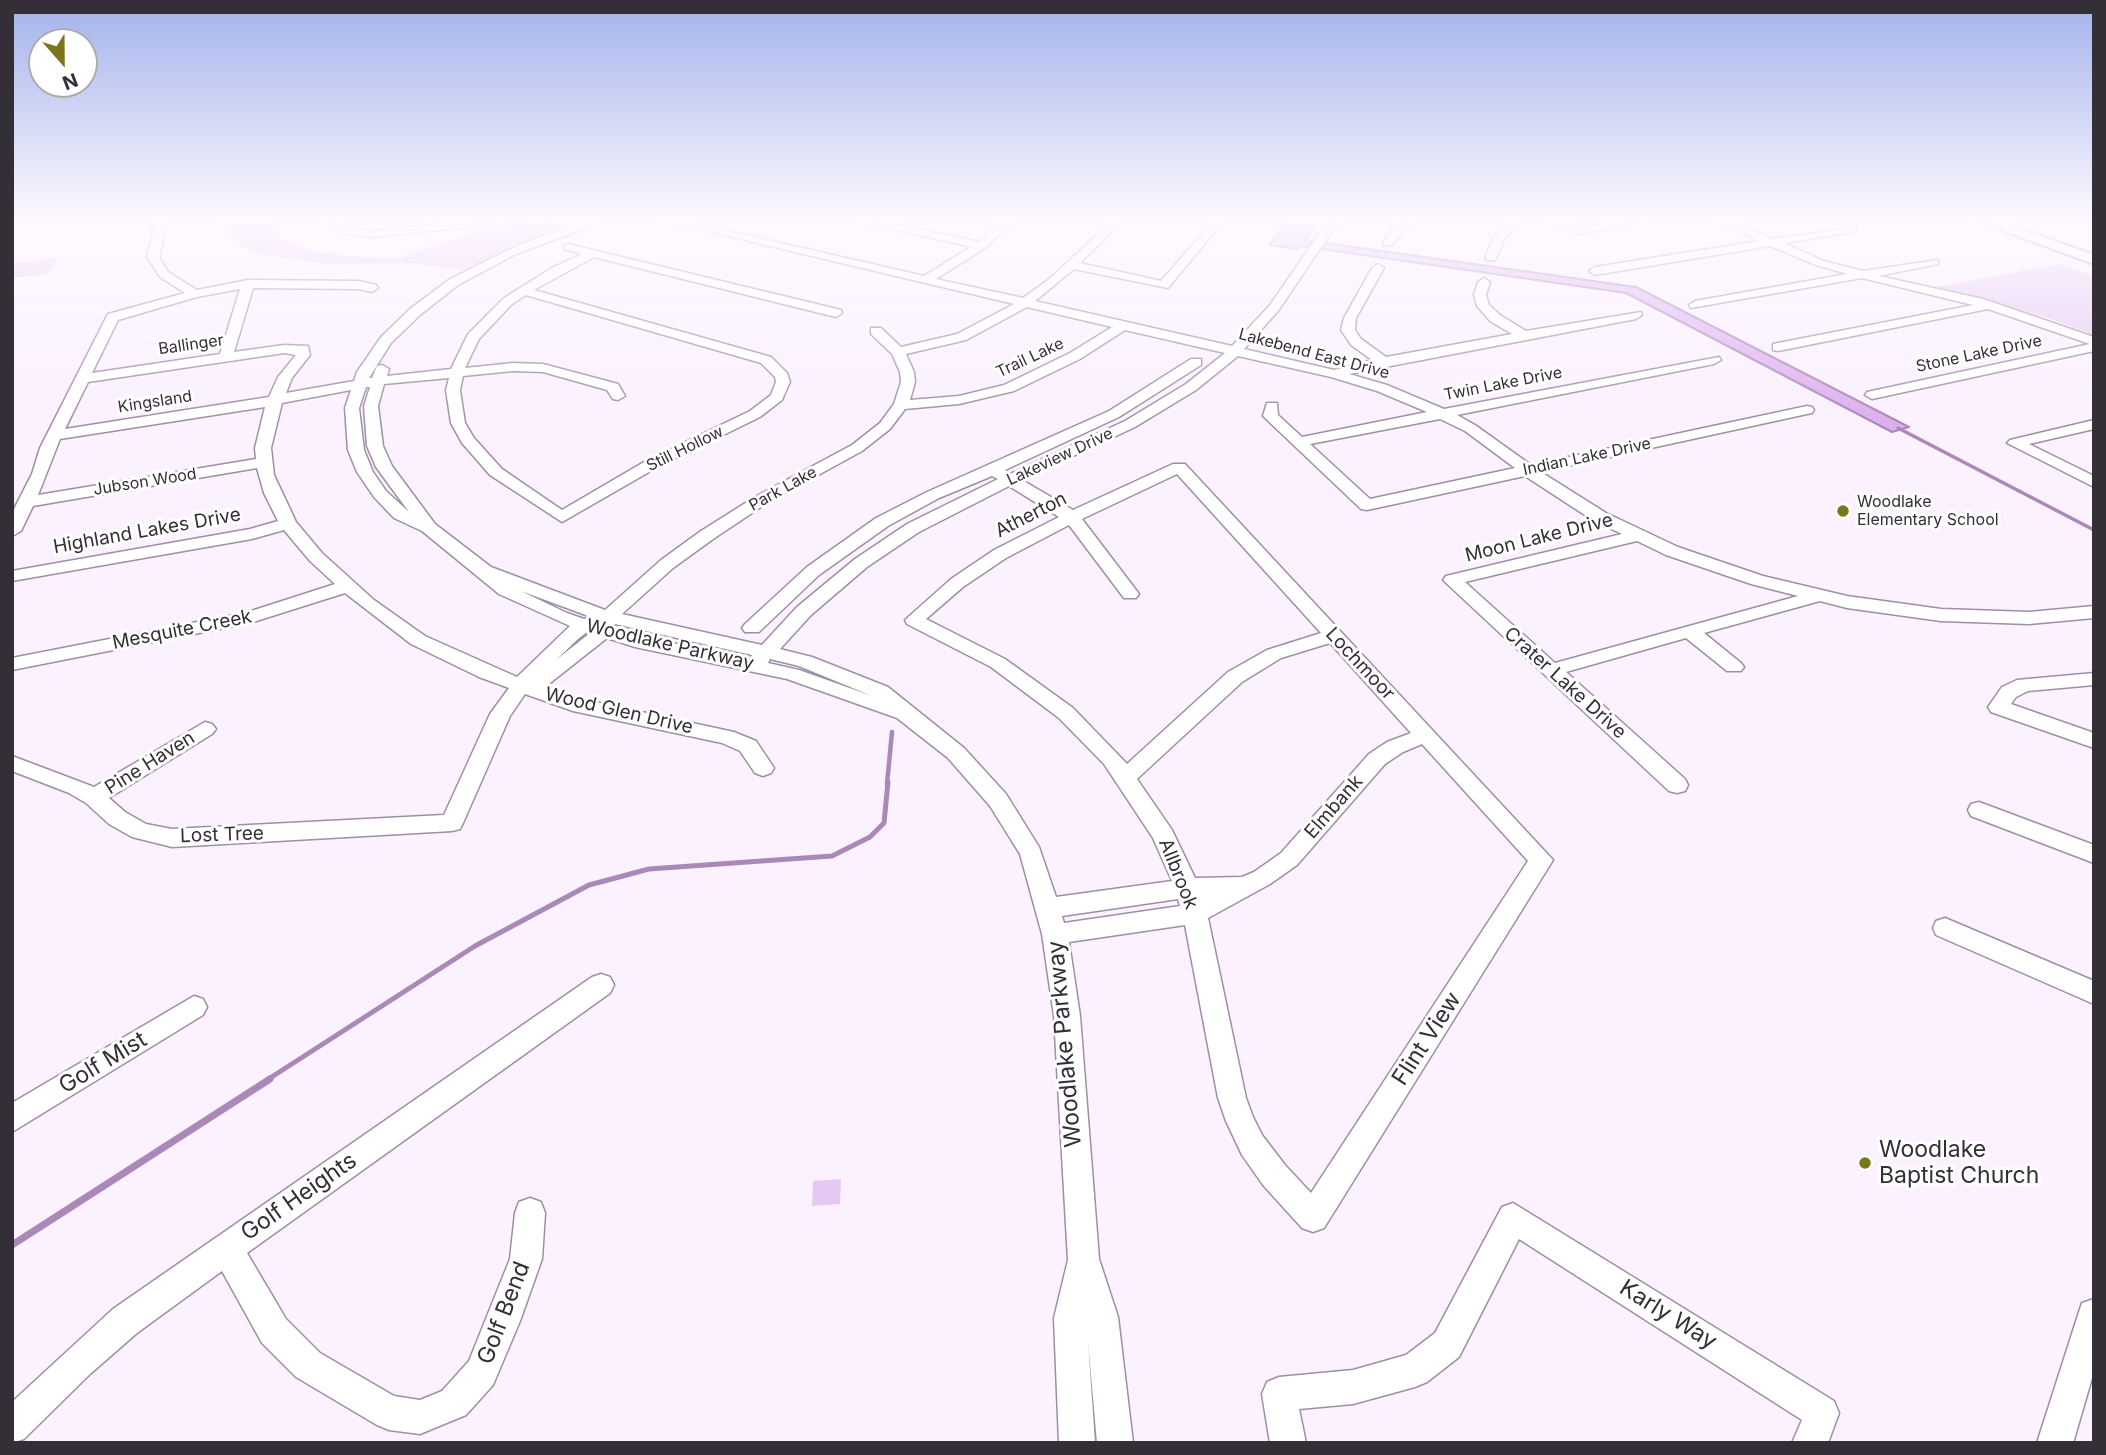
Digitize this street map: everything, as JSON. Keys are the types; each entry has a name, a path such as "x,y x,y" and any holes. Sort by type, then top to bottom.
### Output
{"street":[{"path":"183,286 195,293"},
{"path":"12,531 40,474 54,435 113,317 195,293 237,286"},
{"path":"226,357 247,286"},
{"path":"363,286 372,288"},
{"name":"Woodlake Parkway","path":"451,286 433,297 386,340 369,364 352,408 356,450 365,472 380,494 400,513 428,527 505,590 560,617 583,625 606,624"},
{"name":"Woodlake Parkway","path":"428,527 384,467 375,446 371,405 376,386 401,340 446,298 465,286"},
{"path":"461,373 463,354 480,329 502,306 532,286"},
{"path":"726,286 835,313"},
{"name":"Lakebend East Drive","path":"951,286 1335,374 1382,388 1443,414 1479,434 1570,500 1636,536 1713,566 1819,596 1894,610 1964,617 2029,618 2094,612"},
{"path":"898,352 961,337 1025,303 1046,286"},
{"name":"Lakeview Drive","path":"761,658 804,611 860,562 913,528 1140,418 1191,387 1235,351 1274,308 1289,286"},
{"path":"1368,286 1350,318 1348,330 1356,342 1382,361"},
{"path":"1483,286 1480,295 1483,306 1490,314 1524,335"},
{"path":"1695,305 1800,286"},
{"path":"1907,286 1990,305 2094,341"},
{"name":"Still Hollow","path":"461,373 453,390 455,412 467,440 496,471 562,517 650,465 765,408 780,392 782,376 775,367 747,353 524,291"},
{"path":"1778,347 1990,305"},
{"path":"1335,374 1354,366 1636,315"},
{"name":"Trail Lake","path":"901,405 959,400 1009,388 1075,356 1123,325"},
{"path":"876,331 898,352 907,372 906,393 901,405"},
{"name":"Stone Lake Drive","path":"1872,395 2094,347"},
{"name":"Ballinger","path":"84,378 226,357 303,349"},
{"name":"Wood Glen Drive","path":"303,349 303,355 270,402 264,462 272,493 288,524 367,604 418,640 522,691 596,710 727,737 748,746 764,768"},
{"name":"Twin Lake Drive","path":"1299,442 1714,360"},
{"path":"752,628 813,571 882,522 933,495 1114,414 1196,362"},
{"name":"Kingsland","path":"54,435 513,366 543,368 613,387 618,396"},
{"name":"Park Lake","path":"563,656 606,624 667,564 761,500 840,458 872,437 901,405"},
{"path":"1272,406 1270,416 1299,442"},
{"name":"Indian Lake Drive","path":"1299,442 1367,505 1807,410"},
{"path":"2094,424 2015,443 2094,482"},
{"name":"Jubson Wood","path":"26,502 264,462"},
{"name":"Atherton","path":"914,620 957,583 1000,554 1179,467"},
{"name":"Lochmoor","path":"1179,467 1541,860"},
{"path":"993,470 1072,517 1130,594"},
{"name":"Highland Lakes Drive","path":"12,576 252,534 288,524"},
{"name":"Moon Lake Drive","path":"1452,580 1636,536"},
{"name":"Woodlake Parkway","path":"485,571 606,624 635,640 761,658 868,703 905,714 956,753 998,800 1031,853 1055,934 1067,1016 1083,1259 1102,1317 1115,1443"},
{"name":"Crater Lake Drive","path":"1452,580 1677,785"},
{"name":"Mesquite Creek","path":"12,664 250,617 348,586"},
{"path":"1551,670 1819,596"},
{"name":"Allbrook","path":"914,620 998,663 1034,687 1089,735 1126,777 1164,836 1187,888 1232,1098 1240,1121 1266,1165 1313,1217"},
{"path":"522,691 563,656 583,625"},
{"path":"1690,632 1734,667"},
{"path":"1126,777 1235,677 1274,654 1334,635"},
{"path":"2094,679 2024,685 2010,692 1998,708 2094,741"},
{"name":"Lost Tree","path":"12,763 57,779 94,797 127,824 148,833 172,838 452,823 492,729 522,691"},
{"name":"Pine Haven","path":"94,797 205,729"},
{"name":"Elmbank","path":"1055,934 1194,914 1289,859 1377,759 1395,747 1426,735"},
{"path":"1979,810 2094,854"},
{"name":"Flint View","path":"1313,1217 1541,860"},
{"name":"Elmbank","path":"1049,908 1187,888 1245,886"},
{"path":"1945,928 2094,993"},
{"name":"Golf Heights","path":"12,1427 78,1362 125,1321 601,985"},
{"name":"Golf Mist","path":"12,1118 194,1007"},
{"name":"Golf Bend","path":"226,1248 274,1331 308,1365 389,1413 420,1417 454,1404 481,1373 504,1321 526,1259 530,1213"},
{"name":"Karly Way","path":"1288,1443 1279,1394 1353,1387 1415,1370 1447,1345 1513,1218 1816,1428"},
{"name":"Woodlake Parkway","path":"1077,1443 1070,1318 1083,1259"},
{"path":"2055,1443 2093,1321"}],"shaded area":[{"path":"1577,286 1636,287 1909,427 1892,432 1626,293"},
{"path":"2094,286 2094,335 2051,319 1936,287"},
{"path":"841,1179 840,1204 812,1206 813,1181"}],"waterway":[{"path":"1898,428 2094,530"},
{"path":"887,784 892,732"},
{"path":"267,1080 475,946 589,885 649,869 832,856 870,837 884,823 888,782"},
{"path":"12,1245 270,1079"}],"place":[{"name":"Woodlake Elementary School","path":"1843,511"},
{"name":"Woodlake Baptist Church","path":"1865,1163"}]}
